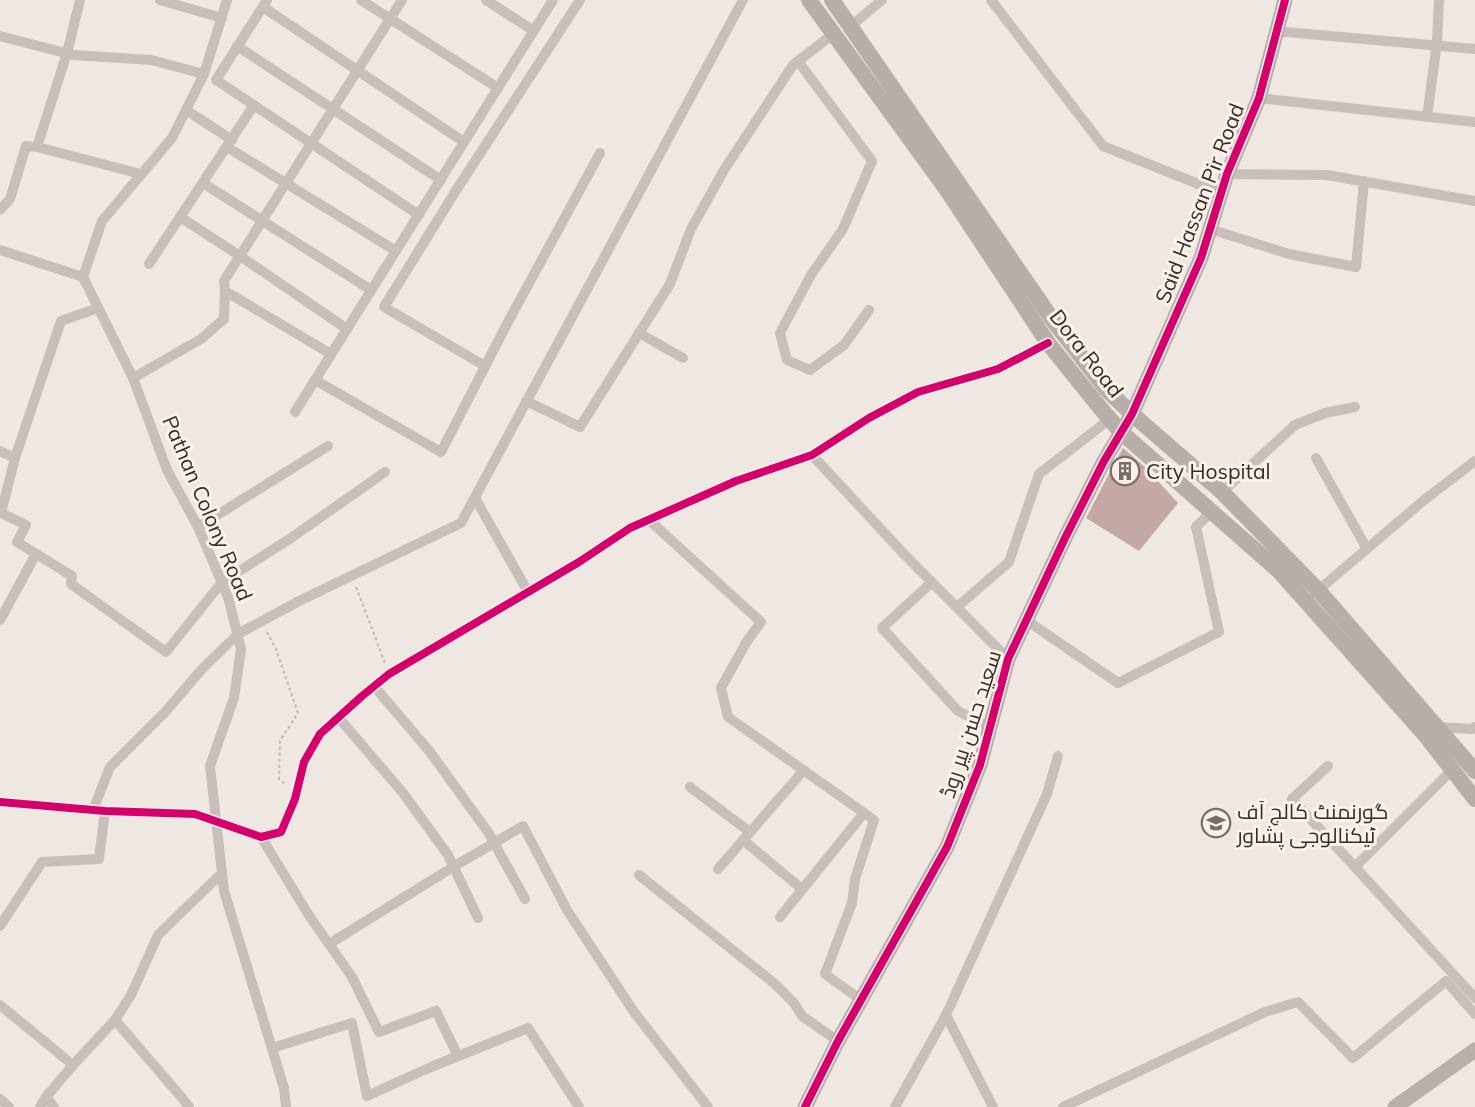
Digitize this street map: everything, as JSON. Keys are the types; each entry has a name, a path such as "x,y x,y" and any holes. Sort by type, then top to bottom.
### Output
{"main road":[{"name":"Dora Road","path":"809,0 946,190 1048,343 1116,425 1278,570 1312,596 1431,732 1452,770 1475,799"},
{"path":"832,0 1052,319 1107,390 1222,492 1312,596"},
{"path":"833,34 851,26"},
{"path":"1209,508 1222,492"},
{"path":"1431,732 1475,771"}],"street":[{"path":"37,147 67,53 80,0"},
{"path":"160,0 222,18"},
{"path":"0,250 83,277 102,221 172,138 204,74 227,0"},
{"path":"361,0 498,88"},
{"path":"133,378 201,339 224,319 224,280 402,0"},
{"path":"486,0 534,31"},
{"path":"295,412 553,0"},
{"path":"485,366 384,308 454,192 580,0"},
{"path":"93,810 110,767 238,634 461,523 743,0"},
{"path":"851,26 882,0"},
{"path":"991,0 1103,146 1221,193"},
{"name":"Said Hassan Pir Road","path":"1132,414 1201,258 1227,174 1259,98 1285,0"},
{"path":"1427,117 1437,45 1439,0"},
{"path":"419,215 216,80 265,3 464,142"},
{"path":"1275,31 1475,49"},
{"path":"526,401 580,427 670,284 691,229 724,170 794,65 833,34"},
{"path":"0,36 73,55 151,60 204,74"},
{"path":"237,46 441,180"},
{"path":"798,61 872,161 843,229 811,275 780,333 787,360 810,370 844,345 868,310"},
{"path":"1259,98 1475,122"},
{"path":"149,264 254,105"},
{"path":"186,110 286,184 396,251"},
{"path":"0,210 10,198 26,146 141,174"},
{"path":"315,380 441,452 600,153"},
{"path":"1227,174 1327,175 1475,201"},
{"path":"1210,229 1289,254 1356,267 1364,181"},
{"path":"203,183 371,290"},
{"path":"180,217 347,329"},
{"name":"Pathan Colony Road","path":"83,277 133,378 168,470 198,526 228,597 238,634 241,649 234,698 210,766 224,891 284,1088 286,1107"},
{"path":"225,291 332,354"},
{"path":"98,308 61,321 15,458 1,513 26,525 17,542 72,576 71,584 166,652 222,582 291,538 385,472"},
{"path":"639,333 683,358"},
{"path":"0,802 105,811 195,814 261,837 281,832 297,793 304,762 320,734 389,674 579,562 630,528 736,481 812,455 869,418 918,392 998,369 1048,343"},
{"path":"1222,492 1295,426 1325,413 1355,407"},
{"name":"سعید حسن پیر روڈ","path":"806,1107 838,1041 947,847 980,765 1008,658 1104,461 1116,425 1132,414"},
{"path":"957,607 1009,562 1039,474 1116,425"},
{"path":"198,526 327,446"},
{"path":"0,451 15,458"},
{"path":"812,455 903,553 1008,658"},
{"path":"1316,458 1367,549"},
{"path":"1312,596 1423,501 1475,461"},
{"path":"475,498 528,592"},
{"path":"1026,620 1118,682 1219,632 1196,527 1209,508"},
{"path":"649,520 761,622 747,641 721,688 728,717 874,820 855,879 852,903 825,974 861,1000"},
{"path":"0,620 36,554"},
{"path":"932,582 882,628 958,711 990,727"},
{"path":"374,686 430,752 488,832 525,900"},
{"path":"338,717 403,793 448,855 478,918"},
{"path":"1431,732 1475,727"},
{"path":"895,1107 946,1015 1047,794 1058,756"},
{"path":"1328,766 1292,799 1475,998"},
{"path":"718,869 804,770"},
{"path":"1355,867 1452,770"},
{"path":"690,787 747,836 802,889"},
{"path":"0,926 42,862 99,860 105,811"},
{"path":"780,916 864,813"},
{"path":"329,944 523,826 567,910 585,938 634,1012 708,1107"},
{"path":"261,837 310,917 352,977 379,1032 436,1011 458,1056"},
{"path":"54,1107 43,1102 73,1065 115,1020 131,995 158,935 222,873"},
{"path":"639,874 775,984 794,1003 802,1016 838,1041"},
{"path":"1063,1107 1264,1012 1298,1002 1353,1058 1446,981 1475,1014"},
{"path":"0,1005 73,1065"},
{"path":"946,1015 993,1107"},
{"path":"115,1020 189,1107"},
{"path":"272,1048 352,1023 367,1101 458,1056 528,1028 579,1107"},
{"path":"1395,1107 1475,1050"},
{"path":"0,1099 9,1107"}],"path":[{"path":"352,576 389,674"},
{"path":"262,621 276,649 298,713 280,741 279,779 297,793"}],"building":[{"name":"City Hospital","path":"1123,448 1146,468 1178,503 1139,551 1086,518"}],"cycle path":[{"path":"805,1107 838,1041 947,847 980,765 1008,659 1065,538 1104,461 1132,414 1201,258 1227,174 1259,98 1285,0"},
{"path":"0,802 105,811 195,814 261,837 281,832 295,799 304,762 320,734 389,674 579,562 630,528 736,481 812,455 869,418 918,392 998,369 1048,343"}],"place":[{"name":"City Hospital","path":"1125,471"},
{"name":"گورنمنٹ کالج آف ٹیکنالوجی پشاور","path":"1216,823"}]}
